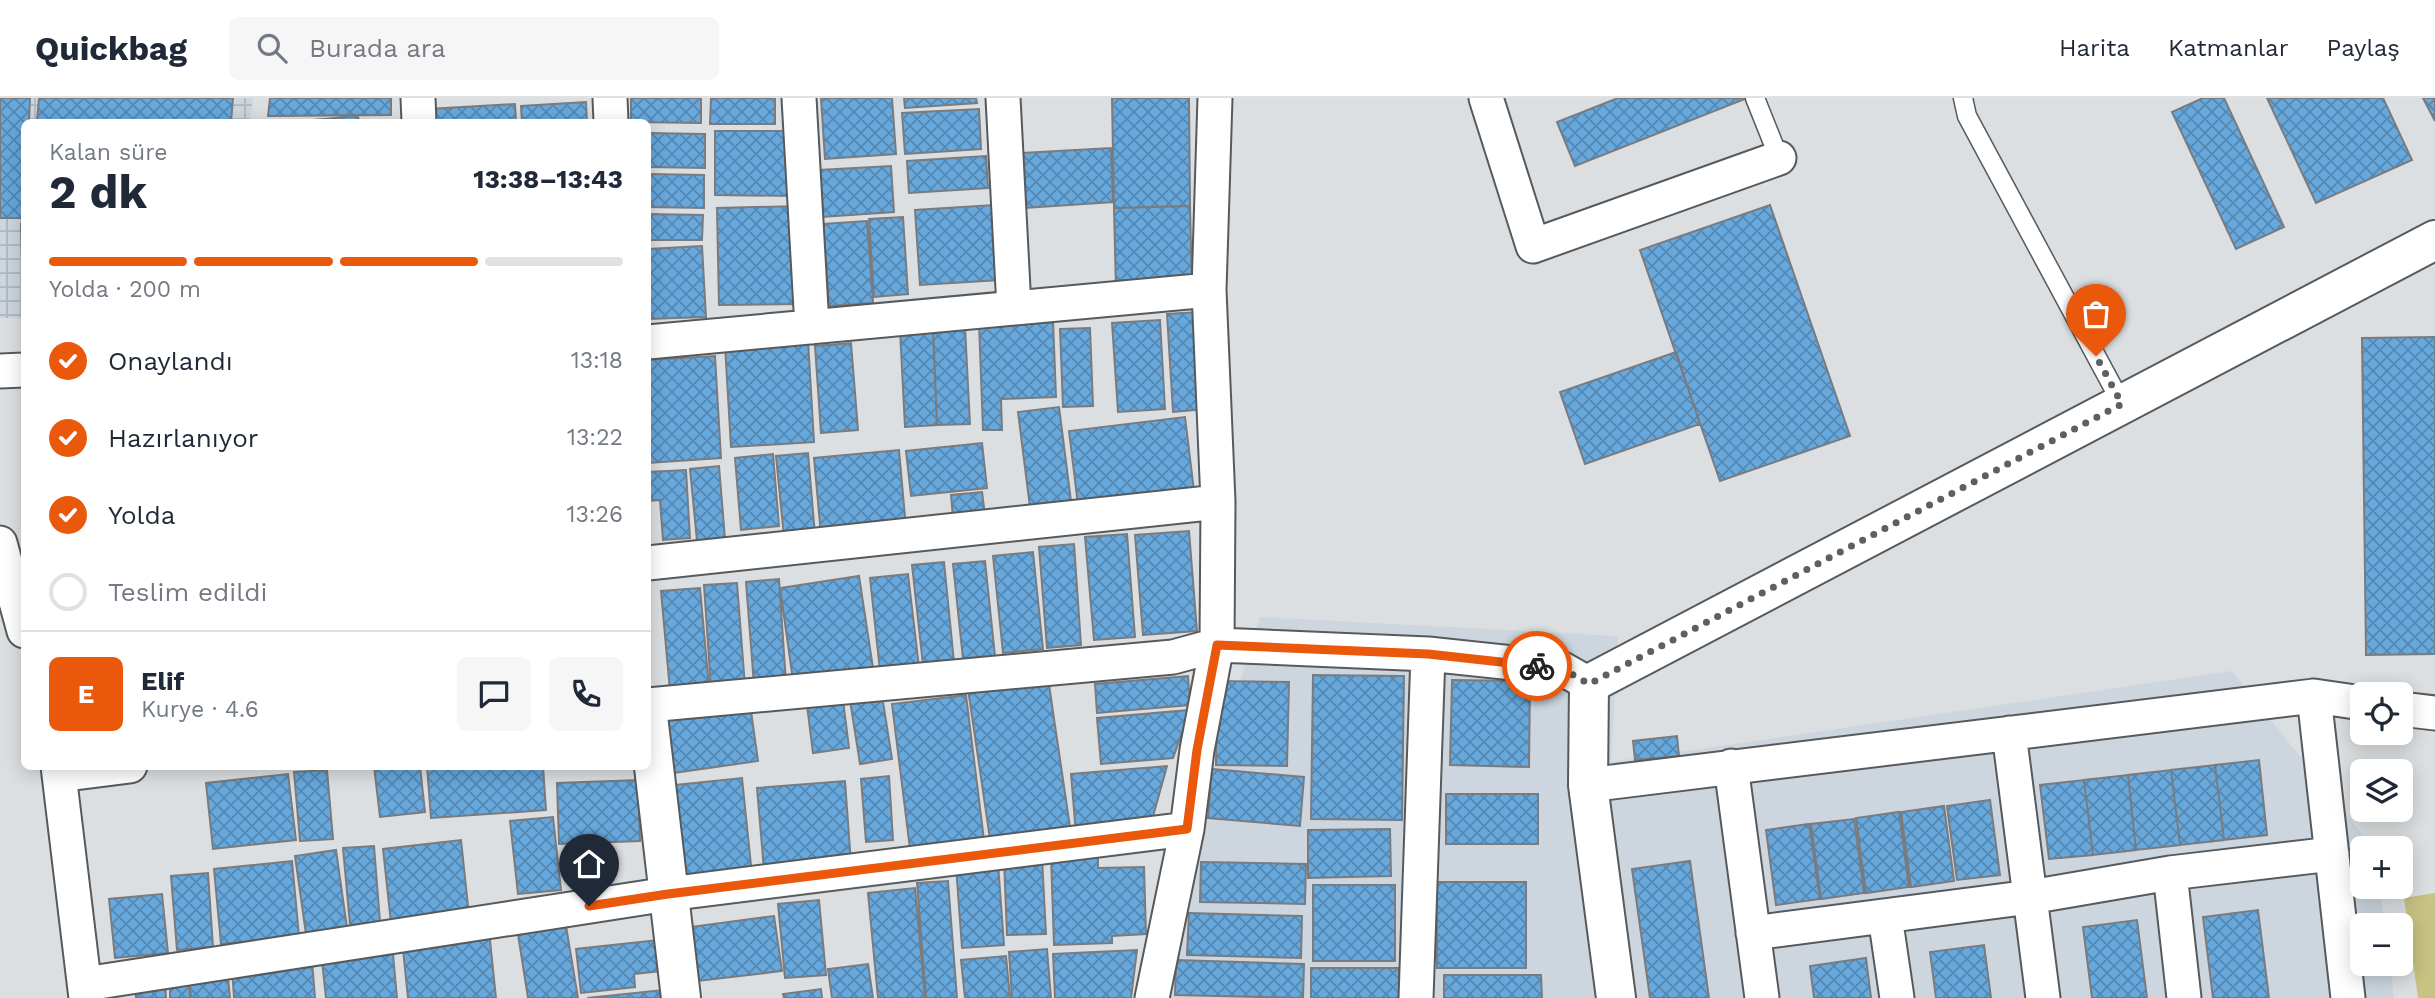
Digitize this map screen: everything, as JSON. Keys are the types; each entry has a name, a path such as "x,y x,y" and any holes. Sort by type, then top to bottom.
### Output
{"street":[{"path":"418,98 419,119"},
{"path":"610,98 611,119"},
{"path":"799,98 812,327"},
{"path":"1003,98 1014,308"},
{"path":"1153,998 1187,829 1197,750 1217,645 1218,502 1209,290 1215,98"},
{"path":"1486,98 1533,246 1779,158"},
{"path":"1589,684 2435,240"},
{"path":"651,342 1209,290"},
{"path":"0,371 21,369"},
{"path":"651,563 1218,502"},
{"path":"0,543 21,620"},
{"path":"651,705 1173,657 1217,645 1428,654 1561,668 1589,684"},
{"path":"1416,998 1428,654"},
{"path":"1589,684 1588,785 1616,998"},
{"path":"1588,785 2314,696 2350,701"},
{"path":"2314,696 2348,998"},
{"path":"2413,710 2435,713"},
{"path":"2009,733 2043,998"},
{"path":"651,743 681,998"},
{"path":"1731,766 1762,998"},
{"path":"58,771 85,991 668,894 1187,829"},
{"path":"1753,933 2030,897 2170,873 2332,854"},
{"path":"2170,873 2184,998"},
{"path":"1885,916 1897,998"}],"lane":[{"path":"1755,98 1779,158"},
{"path":"1963,98 1967,116 2122,404"}],"shaded area":[{"path":"0,98 253,98 250,119 21,119 21,318 0,318"},
{"path":"1260,617 1618,636 1611,762 2232,671 2364,836 2350,836 2350,899 2382,899 2383,913 2350,913 2350,976 2391,976 2394,998 1143,998"},
{"path":"2435,893 2435,998 2418,998 2413,962 2413,913 2406,913 2404,899 2413,899 2413,897"}],"building":[{"path":"0,98 30,98 29,119 21,119 21,218 0,218"},
{"path":"39,98 233,98 231,119 37,119"},
{"path":"270,98 391,98 391,115 268,116"},
{"path":"631,98 701,98 701,123 651,122 651,119 631,119"},
{"path":"711,98 775,98 775,124 710,124"},
{"path":"821,98 892,98 896,154 825,159"},
{"path":"904,98 976,98 977,103 905,108"},
{"path":"1112,98 1189,98 1190,206 1114,208"},
{"path":"1618,98 1745,99 1575,166 1557,122"},
{"path":"2203,98 2224,98 2284,227 2236,249 2172,112"},
{"path":"2267,98 2383,98 2412,160 2316,203"},
{"path":"2423,98 2435,98 2435,121"},
{"path":"586,102 587,119 522,119 521,106"},
{"path":"515,104 516,119 429,119 428,109"},
{"path":"979,109 981,149 905,154 902,113"},
{"path":"358,116 358,119 324,119"},
{"path":"715,131 792,131 792,196 715,195"},
{"path":"651,133 705,134 705,168 651,167"},
{"path":"1111,148 1113,202 1025,208 1022,153"},
{"path":"986,156 988,188 909,193 907,161"},
{"path":"891,166 894,212 822,217 819,170"},
{"path":"651,174 704,175 704,208 651,207"},
{"path":"994,205 1000,280 920,285 915,210"},
{"path":"1770,205 1850,436 1720,481 1640,250"},
{"path":"798,206 800,304 719,305 717,208"},
{"path":"1190,206 1192,288 1116,290 1114,208"},
{"path":"651,214 703,215 702,240 651,240"},
{"path":"903,217 908,294 874,297 869,219"},
{"path":"867,221 873,303 829,306 823,224"},
{"path":"702,246 706,317 651,319 651,249"},
{"path":"1199,312 1206,409 1173,412 1167,314"},
{"path":"1053,320 1056,397 1001,399 1002,430 983,430 979,323"},
{"path":"1160,320 1165,409 1118,412 1112,323"},
{"path":"965,327 970,424 937,425 933,329"},
{"path":"1090,328 1093,406 1063,407 1060,329"},
{"path":"933,329 937,425 905,427 900,330"},
{"path":"2435,337 2435,654 2366,655 2362,338"},
{"path":"808,340 814,442 731,447 725,345"},
{"path":"851,343 858,430 821,433 815,346"},
{"path":"1676,352 1700,424 1585,464 1560,392"},
{"path":"715,356 721,458 651,463 651,360"},
{"path":"1059,407 1072,509 1031,515 1018,412"},
{"path":"1185,417 1194,491 1078,505 1069,431"},
{"path":"982,443 987,488 911,496 906,451"},
{"path":"899,450 906,528 821,535 814,458"},
{"path":"808,453 815,535 784,537 776,456"},
{"path":"773,454 779,526 741,530 735,458"},
{"path":"719,466 725,539 697,541 690,469"},
{"path":"686,470 690,538 663,540 660,500 651,501 651,472"},
{"path":"982,492 985,515 953,518 951,495"},
{"path":"1189,531 1197,631 1143,635 1135,535"},
{"path":"1127,534 1135,637 1094,640 1085,537"},
{"path":"1074,544 1081,645 1047,648 1039,547"},
{"path":"1033,552 1043,649 1003,653 993,556"},
{"path":"985,561 995,656 963,659 953,564"},
{"path":"944,562 954,662 923,665 912,565"},
{"path":"908,574 919,667 880,671 870,578"},
{"path":"859,576 873,668 793,680 780,588"},
{"path":"779,579 786,683 754,685 746,582"},
{"path":"737,583 745,686 711,689 704,585"},
{"path":"700,588 709,687 670,691 661,591"},
{"path":"1313,675 1404,676 1402,820 1311,819"},
{"path":"1188,676 1190,705 1097,713 1095,684"},
{"path":"1048,678 1070,827 990,839 968,689"},
{"path":"1452,680 1530,681 1529,767 1450,765"},
{"path":"1217,681 1289,682 1287,766 1216,765"},
{"path":"881,689 892,759 860,764 849,694"},
{"path":"842,692 849,748 813,753 806,697"},
{"path":"966,695 984,840 910,849 892,704"},
{"path":"750,704 758,761 673,773 665,716"},
{"path":"1190,710 1173,758 1101,764 1097,718"},
{"path":"1677,736 1679,756 1635,760 1633,741"},
{"path":"2259,760 2267,835 2224,840 2215,765"},
{"path":"2215,765 2224,840 2180,845 2171,770"},
{"path":"1167,766 1150,827 1076,834 1071,774"},
{"path":"1212,769 1304,777 1300,826 1208,818"},
{"path":"327,770 333,839 300,841 294,772"},
{"path":"374,770 420,770 425,812 380,817"},
{"path":"427,770 543,770 546,810 431,818"},
{"path":"2171,770 2180,845 2136,850 2128,775"},
{"path":"288,774 296,840 213,849 206,783"},
{"path":"2128,775 2136,850 2093,855 2084,780"},
{"path":"889,776 893,840 866,842 861,779"},
{"path":"742,778 752,875 686,882 676,785"},
{"path":"638,780 640,841 559,844 557,783"},
{"path":"2084,780 2093,855 2049,859 2040,785"},
{"path":"845,781 851,863 764,870 757,788"},
{"path":"1446,794 1538,794 1538,844 1446,844"},
{"path":"1990,800 2000,875 1957,880 1947,806"},
{"path":"1944,806 1954,881 1911,887 1901,812"},
{"path":"1899,812 1909,887 1866,893 1856,818"},
{"path":"553,817 561,890 518,894 510,821"},
{"path":"1854,819 1864,893 1821,899 1811,824"},
{"path":"1809,824 1820,899 1776,905 1766,830"},
{"path":"1390,829 1391,876 1308,878 1308,830"},
{"path":"461,840 469,915 391,923 383,849"},
{"path":"374,846 380,922 350,925 343,848"},
{"path":"336,850 347,928 306,934 295,856"},
{"path":"1098,854 1098,868 1144,867 1146,934 1112,936 1112,943 1054,945 1051,856"},
{"path":"1042,858 1046,934 1007,935 1004,860"},
{"path":"292,861 299,936 221,944 214,869"},
{"path":"1690,861 1709,998 1650,998 1632,869"},
{"path":"1201,862 1306,864 1305,904 1200,902"},
{"path":"998,863 1004,945 962,948 956,866"},
{"path":"208,873 213,947 177,950 171,876"},
{"path":"948,881 957,998 926,998 917,883"},
{"path":"1437,882 1526,882 1526,968 1437,968"},
{"path":"1313,885 1395,885 1395,961 1313,961"},
{"path":"915,888 925,998 878,998 868,893"},
{"path":"162,894 168,953 115,958 109,899"},
{"path":"819,900 826,975 785,978 778,904"},
{"path":"2258,910 2269,998 2213,998 2203,917"},
{"path":"1189,913 1302,916 1301,958 1187,955"},
{"path":"774,916 782,971 698,981 690,927"},
{"path":"565,920 578,998 528,998 517,928"},
{"path":"2137,920 2147,998 2092,998 2083,927"},
{"path":"489,931 496,998 408,998 402,940"},
{"path":"658,940 661,971 634,974 635,987 581,993 576,949"},
{"path":"1984,945 1991,998 1936,998 1930,952"},
{"path":"1047,949 1051,998 1012,998 1009,952"},
{"path":"1137,950 1131,998 1055,998 1053,954"},
{"path":"393,954 397,998 326,998 322,961"},
{"path":"1006,956 1010,998 965,998 961,960"},
{"path":"1866,958 1871,998 1814,998 1810,966"},
{"path":"1176,960 1304,964 1303,998 1175,995"},
{"path":"312,961 315,998 234,998 232,969"},
{"path":"868,964 873,998 832,998 828,969"},
{"path":"227,968 230,998 191,998 189,971"},
{"path":"1311,968 1399,968 1399,998 1311,998"},
{"path":"1444,975 1541,975 1542,998 1444,998"},
{"path":"165,979 166,998 136,998 135,981"},
{"path":"170,980 189,980 190,998 170,998"},
{"path":"821,989 822,998 784,998 783,994"},
{"path":"663,990 664,998 587,998"}],"way so far":[{"path":"1537,666 1561,668 1589,684 2122,404 2096,356"}],"route":[{"path":"589,906 1187,829 1197,750 1217,645 1428,654 1537,666"}]}
